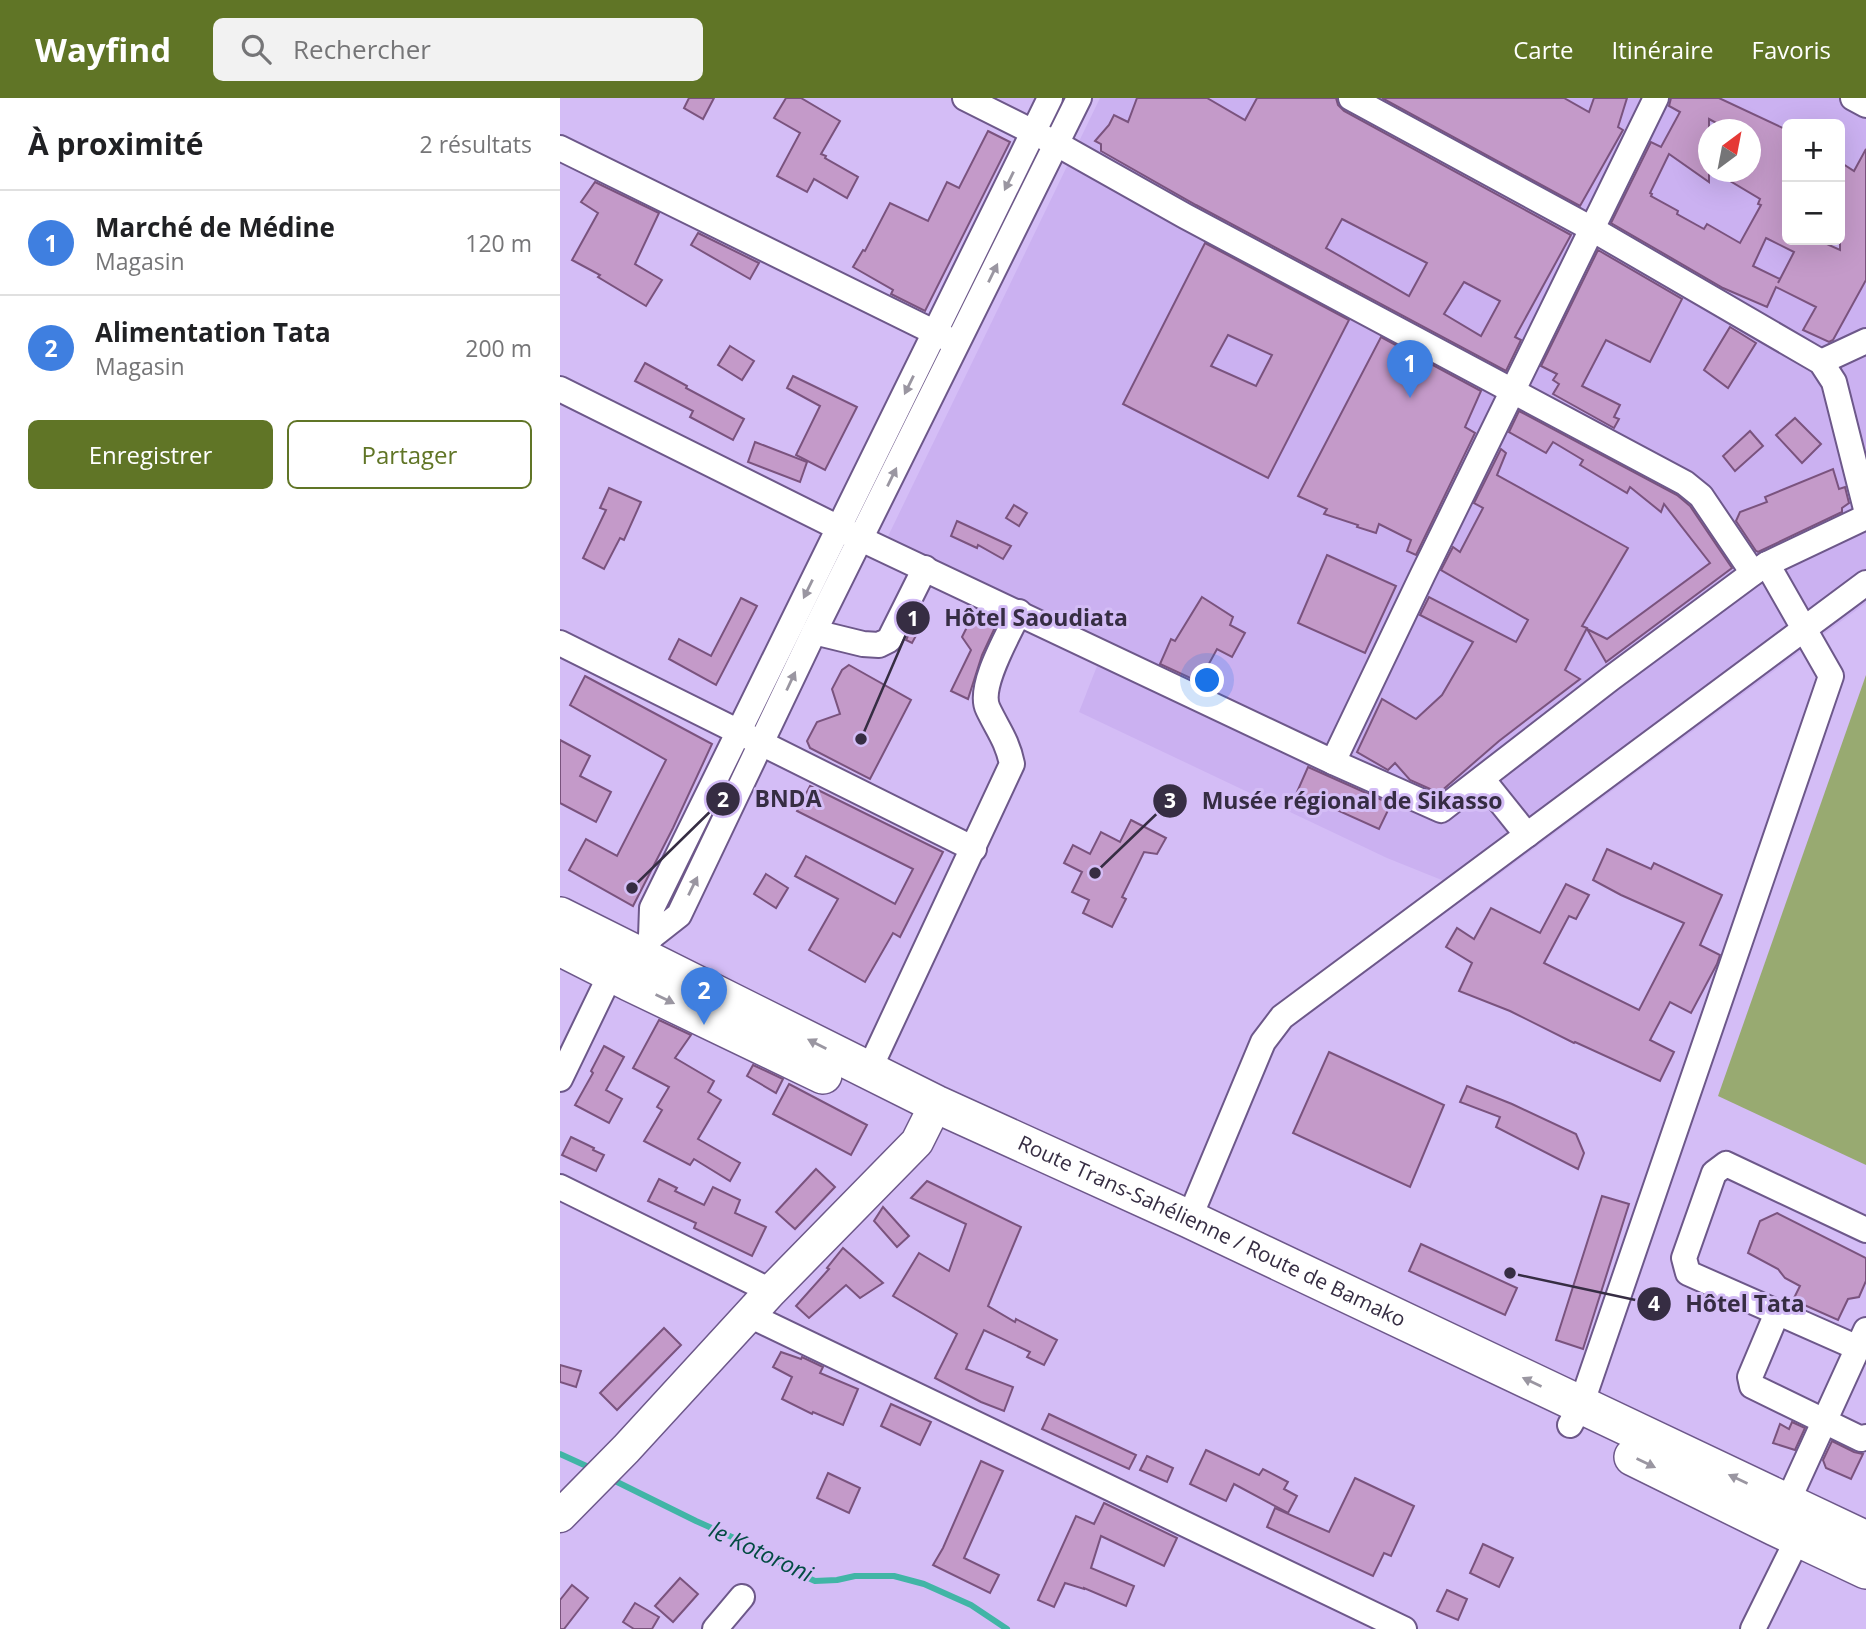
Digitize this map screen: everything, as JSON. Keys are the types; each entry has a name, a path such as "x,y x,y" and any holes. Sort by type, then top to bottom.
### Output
{"highway":[{"name":"Route Trans-Sahélienne / Route de Bamako","path":"560,915 631,959 931,1114 1575,1415 1793,1520 1866,1570"},
{"name":"Route Trans-Sahélienne / Route de Bamako","path":"560,947 631,959 869,1070 931,1114 1189,1219 1575,1415"},
{"name":"Route Trans-Sahélienne / Route de Bamako","path":"1793,1520 1866,1540"}],"main road":[{"path":"560,1516 626,1449 771,1291 917,1142 931,1114"}],"street":[{"path":"965,98 1057,144 1185,216 1685,483 1701,496 1760,569 1804,629 1831,676 1575,1415"},
{"path":"560,1079 631,959 652,908 1051,98"},
{"path":"631,959 679,915 814,632 1079,98"},
{"path":"1351,98 1592,229 1821,362 1834,383 1866,509"},
{"path":"1333,762 1656,98"},
{"path":"1853,98 1866,105"},
{"path":"560,148 958,344"},
{"path":"1821,362 1866,341"},
{"path":"560,389 861,539 1333,762 1441,810 1610,679 1760,569 1866,517"},
{"path":"814,632 863,644 879,645 889,640 925,568"},
{"path":"1189,1219 1263,1042 1282,1017 1866,583"},
{"path":"869,1070 1012,764 1009,748 987,707 986,691 990,675 1019,612"},
{"path":"560,643 974,849"},
{"path":"1482,780 1527,835"},
{"path":"1753,1629 1793,1520 1825,1421 1854,1381 1862,1339 1777,1312 1688,1273 1684,1258 1714,1173 1726,1164 1866,1230"},
{"path":"560,1187 771,1291"},
{"path":"1777,1312 1750,1377 1752,1386 1861,1439 1866,1437"},
{"path":"749,1315 1404,1629"},
{"path":"715,1629 742,1597"}],"shaded area":[{"path":"1100,98 1866,98 1866,603 1474,893 1387,858 1079,712 1099,661 878,557"}],"green space":[{"path":"1866,675 1866,1165 1718,1096"}],"building":[{"path":"689,98 714,98 703,119 684,108"},
{"path":"786,98 801,98 840,121 821,154 858,177 847,198 814,179 807,192 777,176 800,133 774,118"},
{"path":"1137,98 1207,98 1245,120 1257,98 1336,98 1344,111 1571,235 1515,337 1521,340 1506,371 1196,205 1101,151 1101,144 1095,141 1114,115 1128,122","holes":["1342,219 1427,263 1409,296 1326,248","1464,282 1500,301 1481,336 1444,314"]},
{"path":"1382,98 1564,98 1589,112 1594,98 1627,98 1618,127 1623,130 1580,206"},
{"path":"1671,98 1719,98 1782,128 1782,245 1829,245 1840,250 1840,245 1845,245 1845,165 1854,171 1866,149 1866,280 1833,340 1829,342 1803,330 1816,307 1776,287 1767,307 1723,288 1611,223 1651,142 1661,147 1680,112 1669,106","holes":["1766,238 1794,252 1778,283 1780,279 1753,266"]},
{"path":"988,131 1010,142 925,311 891,294 893,290 853,267 863,250 865,251 890,203 928,221 947,182 959,188"},
{"path":"595,182 659,213 635,264 662,280 646,306 572,260 598,213 581,202"},
{"path":"698,233 759,263 750,279 691,245"},
{"path":"1205,243 1349,320 1268,478 1123,404","holes":["1228,335 1272,355 1256,386 1211,366"]},
{"path":"1598,250 1682,299 1650,362 1606,340 1582,386 1620,405 1614,417 1619,419 1614,428 1553,394 1559,384 1553,380 1557,374 1541,366"},
{"path":"1730,327 1756,343 1728,388 1704,370"},
{"path":"1381,337 1481,391 1465,427 1475,433 1416,555 1407,551 1411,540 1379,524 1376,533 1357,527 1358,525 1324,514 1327,509 1298,496"},
{"path":"730,346 754,361 742,380 718,365"},
{"path":"645,363 744,419 733,440 690,417 693,411 635,381"},
{"path":"793,376 857,407 825,470 796,455 820,406 787,388"},
{"path":"1519,411 1677,495 1690,506 1732,568 1606,662 1587,629 1607,639 1710,563 1664,504 1661,512 1630,487 1627,493 1580,465 1583,460 1553,442 1546,453 1509,432"},
{"path":"1795,418 1821,444 1802,463 1776,435"},
{"path":"1750,431 1763,446 1735,471 1723,456"},
{"path":"755,442 807,462 800,482 748,462"},
{"path":"1501,449 1506,453 1497,475 1628,548 1582,626 1587,628 1565,670 1580,679 1499,741 1439,793 1410,780 1395,763 1388,770 1357,752 1382,699 1416,719 1442,695 1473,642 1420,615 1429,597 1516,642 1528,620 1441,570 1453,547 1460,552 1483,508 1474,503"},
{"path":"1833,469 1839,489 1845,487 1849,503 1842,508 1842,512 1756,551 1736,521 1740,512 1767,502 1765,497"},
{"path":"609,488 641,502 624,540 620,538 604,569 583,558 606,510 600,508"},
{"path":"1014,505 1027,513 1019,526 1006,518"},
{"path":"957,521 1011,546 1003,559 978,545 977,548 951,536"},
{"path":"1327,555 1396,586 1365,653 1298,623"},
{"path":"1202,597 1233,617 1230,625 1245,633 1232,657 1217,649 1199,682 1160,664 1171,639 1175,641"},
{"path":"741,598 757,606 716,685 669,659 679,639 711,656"},
{"path":"975,611 998,621 982,655 968,699 951,691 971,650 962,637"},
{"path":"919,613 926,617 912,643 906,640"},
{"path":"849,665 911,700 870,779 810,748 807,741 817,722 840,714 832,689 842,670"},
{"path":"585,676 712,744 633,906 569,870 586,839 617,856 666,760 570,705"},
{"path":"560,740 590,756 580,776 611,792 596,822 560,803"},
{"path":"1308,767 1391,804 1379,829 1297,792"},
{"path":"810,786 943,852 900,937 893,933 865,982 809,950 838,899 795,876 806,856 895,904 913,869 797,811"},
{"path":"1131,820 1166,838 1157,854 1144,852 1122,897 1126,899 1112,927 1083,913 1089,900 1072,892 1082,872 1064,863 1073,845 1090,854 1101,832 1120,842"},
{"path":"1607,849 1651,869 1654,863 1722,895 1700,945 1720,955 1717,964 1691,1013 1670,1002 1650,1040 1674,1052 1660,1081 1510,1011 1459,991 1472,963 1446,947 1457,928 1474,939 1491,908 1540,933 1566,884 1589,895 1576,919 1569,916 1544,963 1639,1010 1684,923 1593,880"},
{"path":"766,874 788,888 776,908 754,894"},
{"path":"659,1020 691,1035 675,1058 714,1081 708,1092 721,1100 698,1139 740,1163 730,1181 694,1159 690,1165 644,1141 662,1110 657,1107 669,1087 633,1068"},
{"path":"604,1046 624,1057 606,1090 622,1099 609,1123 575,1105"},
{"path":"1329,1052 1444,1105 1410,1187 1293,1133"},
{"path":"753,1065 783,1079 776,1093 747,1076"},
{"path":"789,1084 867,1125 851,1155 773,1114"},
{"path":"1467,1086 1576,1134 1584,1153 1578,1169 1496,1127 1500,1117 1460,1102"},
{"path":"571,1137 604,1155 596,1171 562,1155"},
{"path":"816,1169 835,1187 795,1229 776,1212"},
{"path":"659,1179 677,1188 675,1191 704,1205 713,1187 740,1200 735,1213 766,1227 752,1256 694,1228 696,1223 648,1201"},
{"path":"927,1181 1021,1227 988,1306 1015,1322 1016,1319 1057,1340 1044,1365 1027,1357 1030,1352 984,1330 966,1369 1013,1387 1004,1411 935,1378 957,1334 893,1296 919,1253 949,1271 966,1224 911,1198"},
{"path":"1602,1196 1629,1204 1583,1349 1556,1340"},
{"path":"883,1207 909,1236 897,1247 874,1221"},
{"path":"1777,1213 1866,1258 1866,1281 1859,1297 1848,1299 1838,1320 1793,1300 1800,1286 1785,1278 1778,1269 1748,1253 1760,1221"},
{"path":"1421,1244 1517,1288 1505,1315 1409,1271"},
{"path":"843,1248 883,1283 860,1298 846,1285 809,1318 796,1306 829,1269 827,1268"},
{"path":"664,1328 681,1345 617,1410 600,1393"},
{"path":"781,1352 801,1359 802,1357 823,1367 820,1373 858,1389 843,1425 782,1399 792,1377 773,1367"},
{"path":"560,1365 581,1371 576,1387 560,1382"},
{"path":"891,1404 931,1422 920,1445 881,1426"},
{"path":"1049,1414 1136,1455 1129,1469 1042,1429"},
{"path":"1792,1422 1805,1428 1795,1450 1773,1443 1780,1424 1789,1429"},
{"path":"1832,1441 1863,1454 1851,1479 1826,1468 1823,1460"},
{"path":"1206,1450 1259,1475 1263,1469 1288,1482 1284,1489 1297,1496 1288,1513 1234,1484 1226,1501 1190,1484"},
{"path":"1147,1456 1173,1468 1167,1482 1140,1470"},
{"path":"981,1461 1003,1471 964,1558 999,1575 990,1593 933,1565"},
{"path":"828,1473 860,1488 849,1513 817,1498"},
{"path":"1355,1478 1414,1506 1391,1556 1384,1553 1373,1576 1267,1527 1275,1508 1329,1532"},
{"path":"1104,1503 1177,1538 1164,1566 1101,1536 1091,1568 1134,1586 1126,1606 1065,1583 1054,1607 1038,1600 1076,1516 1094,1524"},
{"path":"1483,1544 1513,1558 1499,1587 1470,1573"},
{"path":"680,1578 698,1594 673,1622 655,1606"},
{"path":"572,1585 588,1598 564,1629 560,1629 560,1600"},
{"path":"1447,1590 1467,1599 1458,1620 1437,1611"},
{"path":"635,1603 659,1617 652,1629 634,1629 623,1622"}],"waterway":[{"name":"le Kotoroni","path":"560,1454 593,1469"},
{"name":"le Kotoroni","path":"609,1478 752,1546 815,1581 855,1576 894,1576 924,1584 971,1605 1007,1629"}],"place":[{"name":"Marché de Médine","path":"1410,398"},
{"name":"Hôtel Saoudiata","path":"861,739"},
{"name":"Musée régional de Sikasso","path":"1095,873"},
{"name":"BNDA","path":"632,888"},
{"name":"Alimentation Tata","path":"704,1025"},
{"name":"Hôtel Tata","path":"1510,1273"}]}
